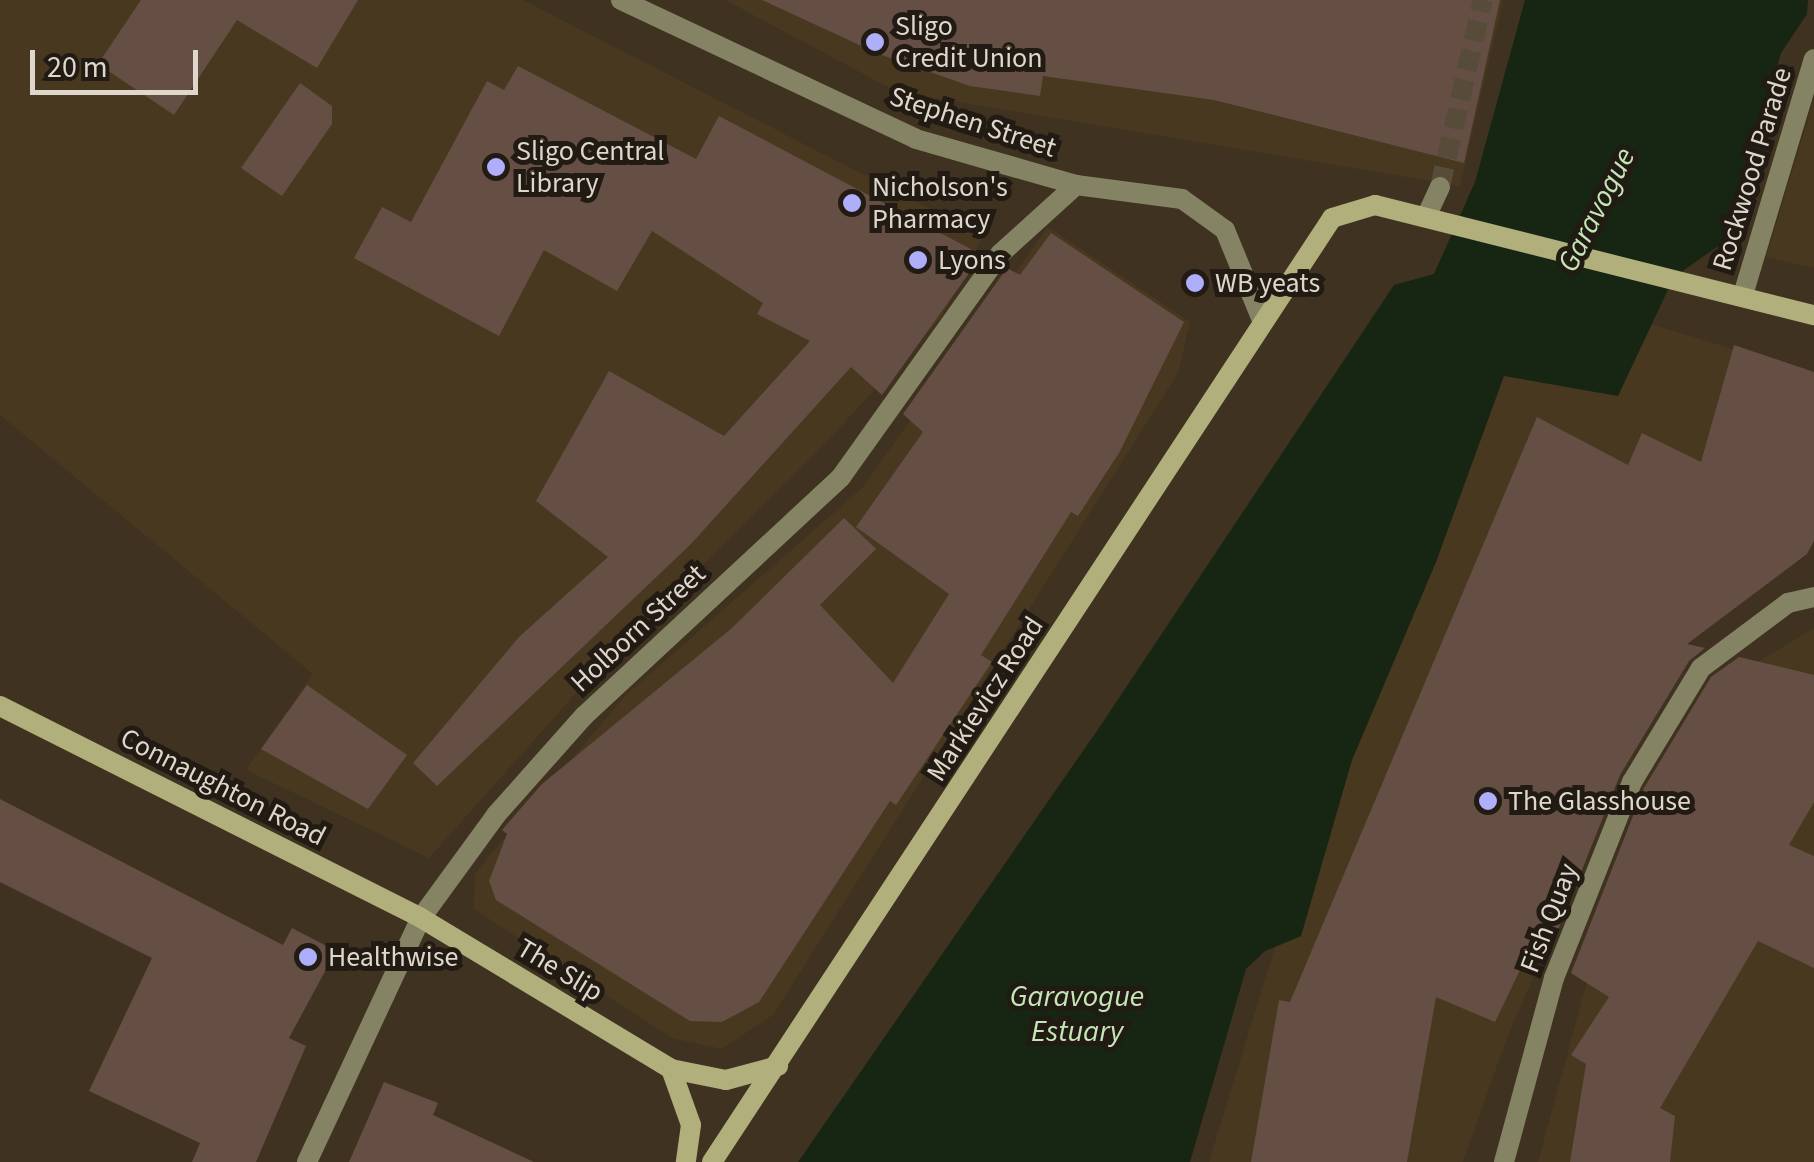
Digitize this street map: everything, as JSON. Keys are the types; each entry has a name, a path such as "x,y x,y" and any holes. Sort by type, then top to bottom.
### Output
{"main road":[{"name":"Markievicz Road","path":"712,1162 1332,218 1375,205 1814,314"},
{"name":"Connaughton Road","path":"0,706 421,918"},
{"name":"The Slip","path":"421,918 670,1068 726,1080 778,1066"},
{"path":"670,1068 691,1126 686,1162"}],"street":[{"name":"Stephen Street","path":"621,0 916,139 1076,185 1182,199 1225,230 1262,320"},
{"name":"Rockwood Parade","path":"1743,295 1814,58"},
{"name":"Holborn Street","path":"307,1162 421,918 496,815 584,716 841,477 1000,254 1076,185"},
{"path":"1426,217 1440,187"},
{"name":"Fish Quay","path":"1504,1162 1554,978 1632,782 1701,668 1788,604 1814,597"}],"shaded area":[{"path":"0,0 523,0 983,236 942,317 818,451 594,673 429,858 246,770 313,674 0,415"},
{"path":"725,0 1503,0 1460,186 897,92"},
{"path":"1814,100 1814,268 1766,257"},
{"path":"1048,227 1190,322 1178,373 773,1015 722,1049 672,1038 474,909 475,873 625,696 862,488"},
{"path":"1651,324 1814,374 1670,656 1505,1043 1463,1162 1209,1162 1275,947 1301,936 1352,760 1436,562 1504,375 1617,396"},
{"path":"1814,628 1814,1162 1538,1162 1615,878 1728,680"}],"water":[{"name":"Garavogue Estuary","path":"1525,0 1808,0 1807,14 1781,53 1727,240 1674,277 1618,396 1504,376 1436,562 1352,760 1301,936 1265,951 1246,969 1190,1162 798,1162 1101,725 1394,285 1434,274 1475,182"}],"building":[{"path":"141,0 358,0 317,68 237,20 174,115 98,64"},
{"path":"762,0 1500,0 1464,163 1214,100 1043,76 1040,96 970,86 879,54"},
{"path":"518,66 696,159 719,116 982,255 882,395 851,367 691,544 437,786 413,763 519,637 608,557 536,501 609,371 724,436 810,341 757,314 763,303 652,231 617,291 544,250 499,336 354,258 382,207 411,222 487,81 504,90"},
{"path":"300,83 332,106 332,124 282,196 241,168"},
{"path":"1051,233 1184,322 1119,453 1078,516 1071,512 981,655 992,662 896,805 890,801 759,1002 722,1022 690,1021 496,900 489,881 507,834 502,830 542,784 732,628 844,518 876,549 820,605 893,683 949,594 856,527 923,432 903,414 1007,268 1020,275"},
{"name":"The Glasshouse","path":"1734,345 1814,372 1814,541 1807,554 1687,644 1705,648 1689,661 1620,775 1547,957 1531,947 1495,1022 1436,997 1407,1162 1251,1162 1279,1000 1290,1002 1537,417 1628,465 1642,433 1701,462"},
{"path":"1739,657 1814,675 1814,802 1789,845 1814,856 1814,968 1758,941 1660,1108 1675,1116 1670,1162 1570,1162 1586,1064 1571,1055 1609,997 1571,973 1644,788 1711,677"},
{"path":"307,685 407,755 368,809 261,749"},
{"path":"0,799 283,945 292,928 336,951 289,1038 306,1046 256,1162 192,1162 200,1143 89,1091 152,958 0,882"},
{"path":"384,1082 438,1103 433,1115 534,1162 349,1162"}],"tunnel":[{"path":"1440,187 1483,0"}],"place":[{"name":"Sligo Credit Union","path":"875,42"},
{"name":"Sligo Central Library","path":"496,167"},
{"name":"Nicholson's Pharmacy","path":"852,203"},
{"name":"Lyons","path":"918,260"},
{"name":"WB yeats","path":"1195,283"},
{"name":"The Glasshouse","path":"1488,801"},
{"name":"Healthwise","path":"308,957"}],"water label":[{"name":"Garavogue","path":"1597,210"}]}
